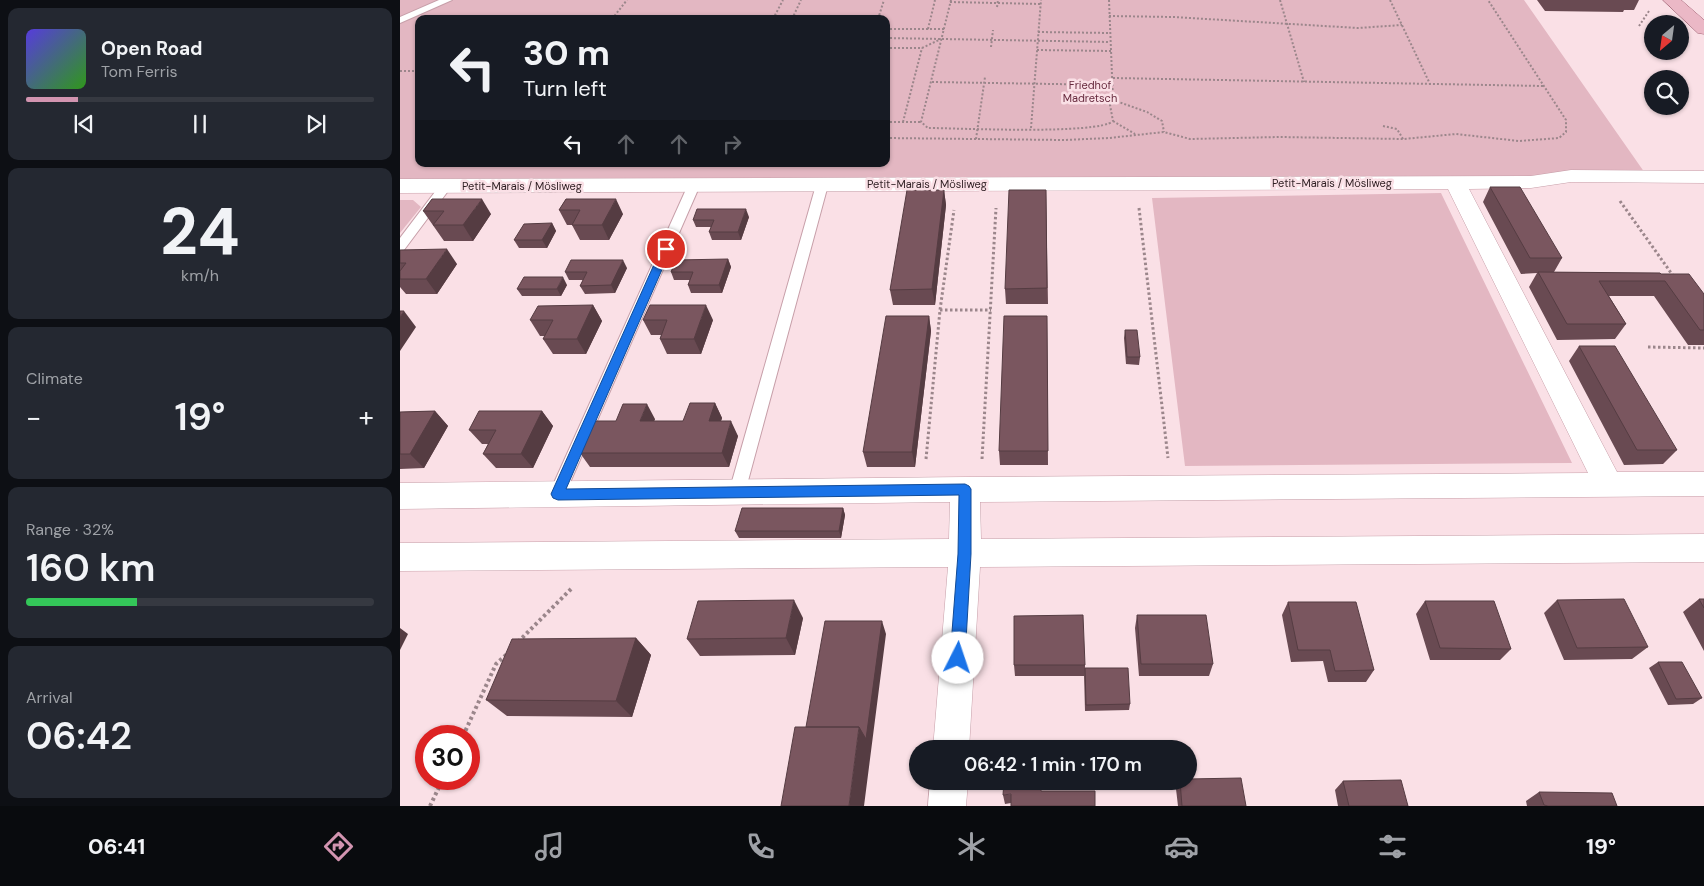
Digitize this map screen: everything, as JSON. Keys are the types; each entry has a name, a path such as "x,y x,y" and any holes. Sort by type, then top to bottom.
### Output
{"main road":[{"path":"1671,0 1704,29"}],"street":[{"name":"Petit-Marais / Mösliweg","path":"400,186 1531,182 1571,176 1704,177"},
{"path":"1455,182 1609,485"},
{"path":"400,496 972,489 1704,484"},
{"path":"952,740 965,554 972,489"},
{"path":"400,557 1704,548"},
{"path":"947,806 948,790"}],"lane":[{"path":"400,20 447,0"},
{"path":"558,494 694,185"},
{"path":"737,492 822,185"},
{"path":"400,247 445,187"}],"path":[{"path":"615,15 627,0"},
{"path":"775,15 783,0"},
{"path":"794,15 801,0"},
{"path":"879,15 884,0"},
{"path":"928,29 935,0"},
{"path":"1031,128 1041,0"},
{"path":"1109,0 1113,78 1113,100 1110,105 1113,121 1136,134"},
{"path":"1280,0 1304,82"},
{"path":"1390,0 1430,84"},
{"path":"890,138 1073,140 1164,132 1190,139 1279,137 1404,139 1456,134 1518,141 1559,138 1566,132 1566,120 1488,0"},
{"path":"921,122 951,1 998,1 1040,4"},
{"path":"997,7 998,1"},
{"path":"1109,16 1174,17 1358,28 1402,25"},
{"path":"890,29 944,29"},
{"path":"991,47 993,30"},
{"path":"1038,32 1110,33"},
{"path":"890,38 1110,42"},
{"path":"890,48 922,48 942,39"},
{"path":"903,122 922,48"},
{"path":"1037,50 1111,51"},
{"path":"400,71 415,71"},
{"path":"976,139 985,77"},
{"path":"1113,78 1544,86"},
{"path":"932,82 1113,85"},
{"path":"1113,100 1147,112 1162,121 1164,132"},
{"path":"890,122 921,122 928,128 1080,129 1110,125 1113,121"},
{"path":"1383,126 1397,129 1404,139"},
{"path":"1619,200 1676,279"},
{"path":"1139,204 1172,488"},
{"path":"923,490 940,310 955,205"},
{"path":"972,489 991,310 996,205"},
{"path":"940,310 991,310"},
{"path":"1648,347 1704,348"},
{"path":"517,644 604,557"},
{"path":"467,725 496,664 510,650"},
{"path":"430,806 438,790"}],"green space":[{"name":"Friedhof Madretsch","path":"400,0 1524,0 1647,176 400,186"},
{"path":"1441,193 1572,463 1185,466 1152,198"},
{"path":"400,200 413,200 421,207 400,233"}],"building":[{"path":"1490,187 1520,187 1562,258 1530,258"},
{"path":"907,190 944,190 932,289 890,290"},
{"path":"1009,190 1046,190 1047,288 1005,289"},
{"path":"432,199 482,199 463,225 433,225 444,211 423,211"},
{"path":"566,199 616,199 602,225 572,225 580,210 559,210"},
{"path":"697,209 746,209 738,232 709,232 714,220 693,220"},
{"path":"552,223 542,240 514,240 524,224"},
{"path":"447,249 426,279 400,279 400,271 406,263 400,263 400,250"},
{"path":"728,259 719,285 688,285 693,272 671,272 676,260"},
{"path":"571,260 623,260 611,285 580,286 587,272 565,272"},
{"path":"1538,272 1689,274 1704,294 1704,330 1700,330 1665,281 1599,281 1626,324 1567,324"},
{"path":"524,277 563,277 557,289 517,289"},
{"path":"593,305 577,339 543,339 553,320 530,320 538,306"},
{"path":"650,305 706,305 694,339 660,339 667,320 643,320"},
{"path":"886,316 929,316 912,452 863,452"},
{"path":"1004,316 1047,316 1048,451 999,451"},
{"path":"1125,330 1137,330 1140,357 1127,357"},
{"path":"1579,346 1615,346 1677,450 1637,450"},
{"path":"690,403 715,403 709,421 731,421 722,453 580,453 594,421 616,421 623,404 647,404 640,421 683,421"},
{"path":"435,411 410,454 400,454 400,412"},
{"path":"479,411 542,411 521,454 483,454 496,430 469,430"},
{"path":"742,508 843,508 839,531 735,531"},
{"path":"1624,599 1648,647 1577,648 1557,600"},
{"path":"1699,599 1704,599 1704,608"},
{"path":"794,600 786,638 687,639 698,601"},
{"path":"1425,601 1494,601 1511,649 1440,648"},
{"path":"1288,602 1356,602 1374,670 1335,671 1330,650 1298,650"},
{"path":"1083,615 1085,665 1014,665 1014,616"},
{"path":"1137,615 1206,615 1213,664 1141,664"},
{"path":"825,621 882,621 866,739 859,727 806,727"},
{"path":"636,638 616,701 486,700 512,639"},
{"path":"1658,662 1682,662 1702,698 1676,699"},
{"path":"1085,668 1128,668 1130,704 1086,705"},
{"path":"795,727 859,727 849,806 781,806"},
{"path":"1241,778 1246,806 1182,806 1181,790 1197,790 1197,779"},
{"path":"1401,780 1408,806 1349,806 1343,781"},
{"path":"1003,790 1095,791 1095,806 1011,806 1011,794 1003,795"},
{"path":"1539,792 1612,793 1617,806 1548,806 1544,805"}],"route":[{"path":"666,249 558,494 965,489 965,554 958,658"}]}
